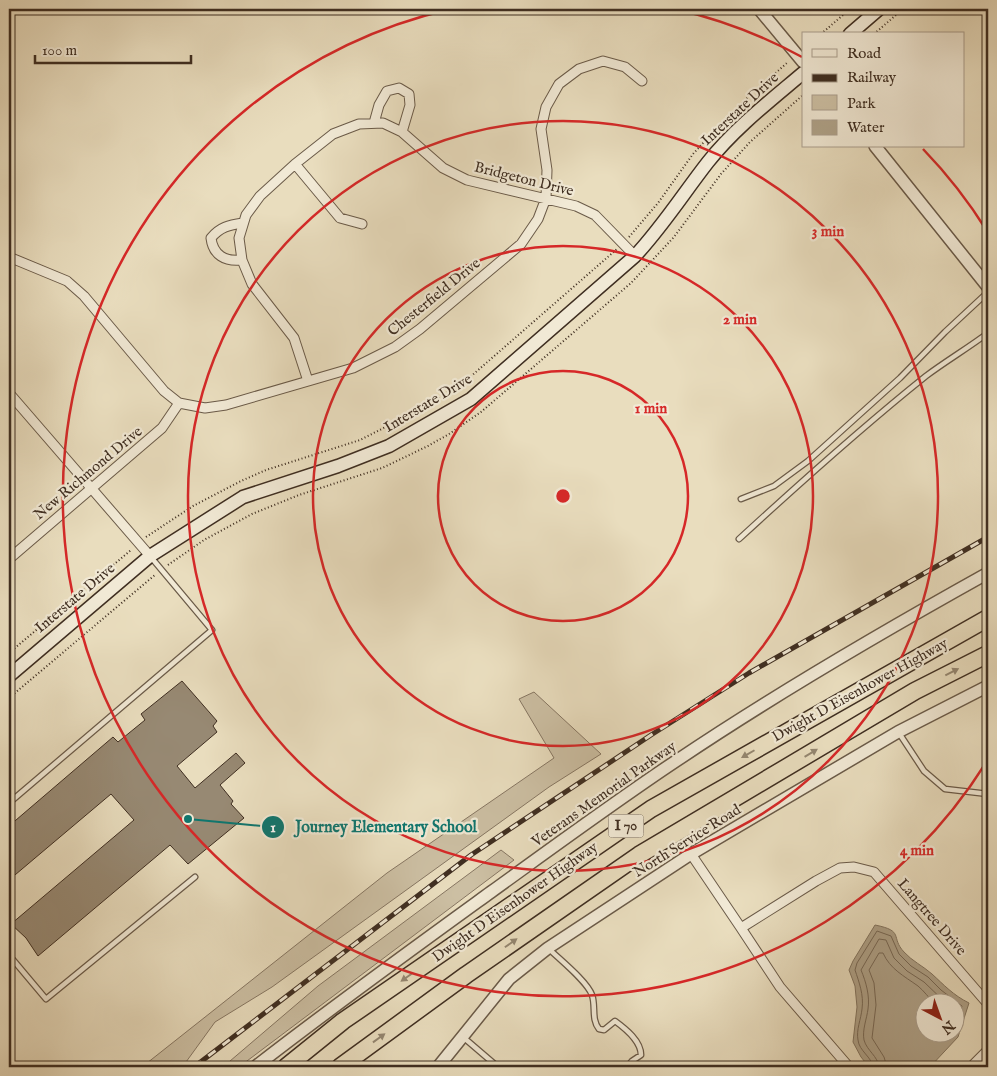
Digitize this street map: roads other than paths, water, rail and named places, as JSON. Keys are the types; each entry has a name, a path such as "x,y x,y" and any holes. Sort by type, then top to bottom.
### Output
{"highway":[{"name":"Dwight D Eisenhower Highway","path":"286,1067 343,1021 651,809 988,618"},
{"name":"Dwight D Eisenhower Highway","path":"340,1067 466,975 639,855 915,691 988,654"}],"main road":[{"path":"852,32 879,9"},
{"name":"Interstate Drive","path":"9,676 150,556 242,497 338,466 389,446 471,399 635,256 656,233 708,161 748,119 802,74"}],"street":[{"path":"759,9 800,59"},
{"name":"Chesterfield Drive","path":"9,257 67,281 84,296 164,391 180,403 205,408 226,405 353,368 395,347 420,329 521,244 538,219 546,198 547,170 541,129 546,107 559,84 579,69 603,62 626,68 642,81"},
{"path":"374,124 379,105 387,91 399,88 409,94 410,105 402,132"},
{"name":"Bridgeton Drive","path":"308,381 294,338 252,284 242,260 238,238 246,215 260,196 295,164 333,134 359,124 383,123 402,132 443,168 467,180 576,206 595,215 635,256"},
{"path":"877,148 988,287"},
{"path":"295,164 340,218 362,224"},
{"path":"242,260 228,259 218,255 212,246 211,238 218,230 230,224 244,223"},
{"path":"9,393 150,556"},
{"name":"New Richmond Drive","path":"9,559 162,428 180,403"},
{"name":"Veterans Memorial Parkway","path":"255,1067 307,1026 674,762 761,706 886,631 988,573"},
{"name":"North Service Road","path":"438,1067 509,979 548,948 691,854 898,732 988,686"},
{"path":"691,854 780,987 849,1067"},
{"name":"Langtree Drive","path":"741,928 840,868 854,867 874,872 988,1004"},
{"path":"971,1067 988,1050"}],"lane":[{"path":"741,499 774,486 808,461 900,378 988,292"},
{"path":"739,540 828,458 952,356 988,332"},
{"path":"9,803 212,630 150,556"},
{"path":"898,732 924,771 945,789 988,794"},
{"path":"9,955 46,1000 195,877"},
{"path":"548,948 586,985 592,995 596,1025 599,1029 604,1030 615,1021 625,1028 641,1048 641,1055 627,1067"},
{"path":"462,1036 498,1067"}],"water":[{"path":"875,925 894,932 900,947 907,955 929,971 954,994 914,994 914,1044 951,1044 930,1067 869,1067 853,1042 857,1007 855,986 849,970"},
{"path":"964,1000 969,1003 964,1018"}],"railway":[{"path":"194,1067 471,855 651,735 749,673 988,537"}],"place":[{"name":"Journey Elementary School","path":"188,819"}]}
